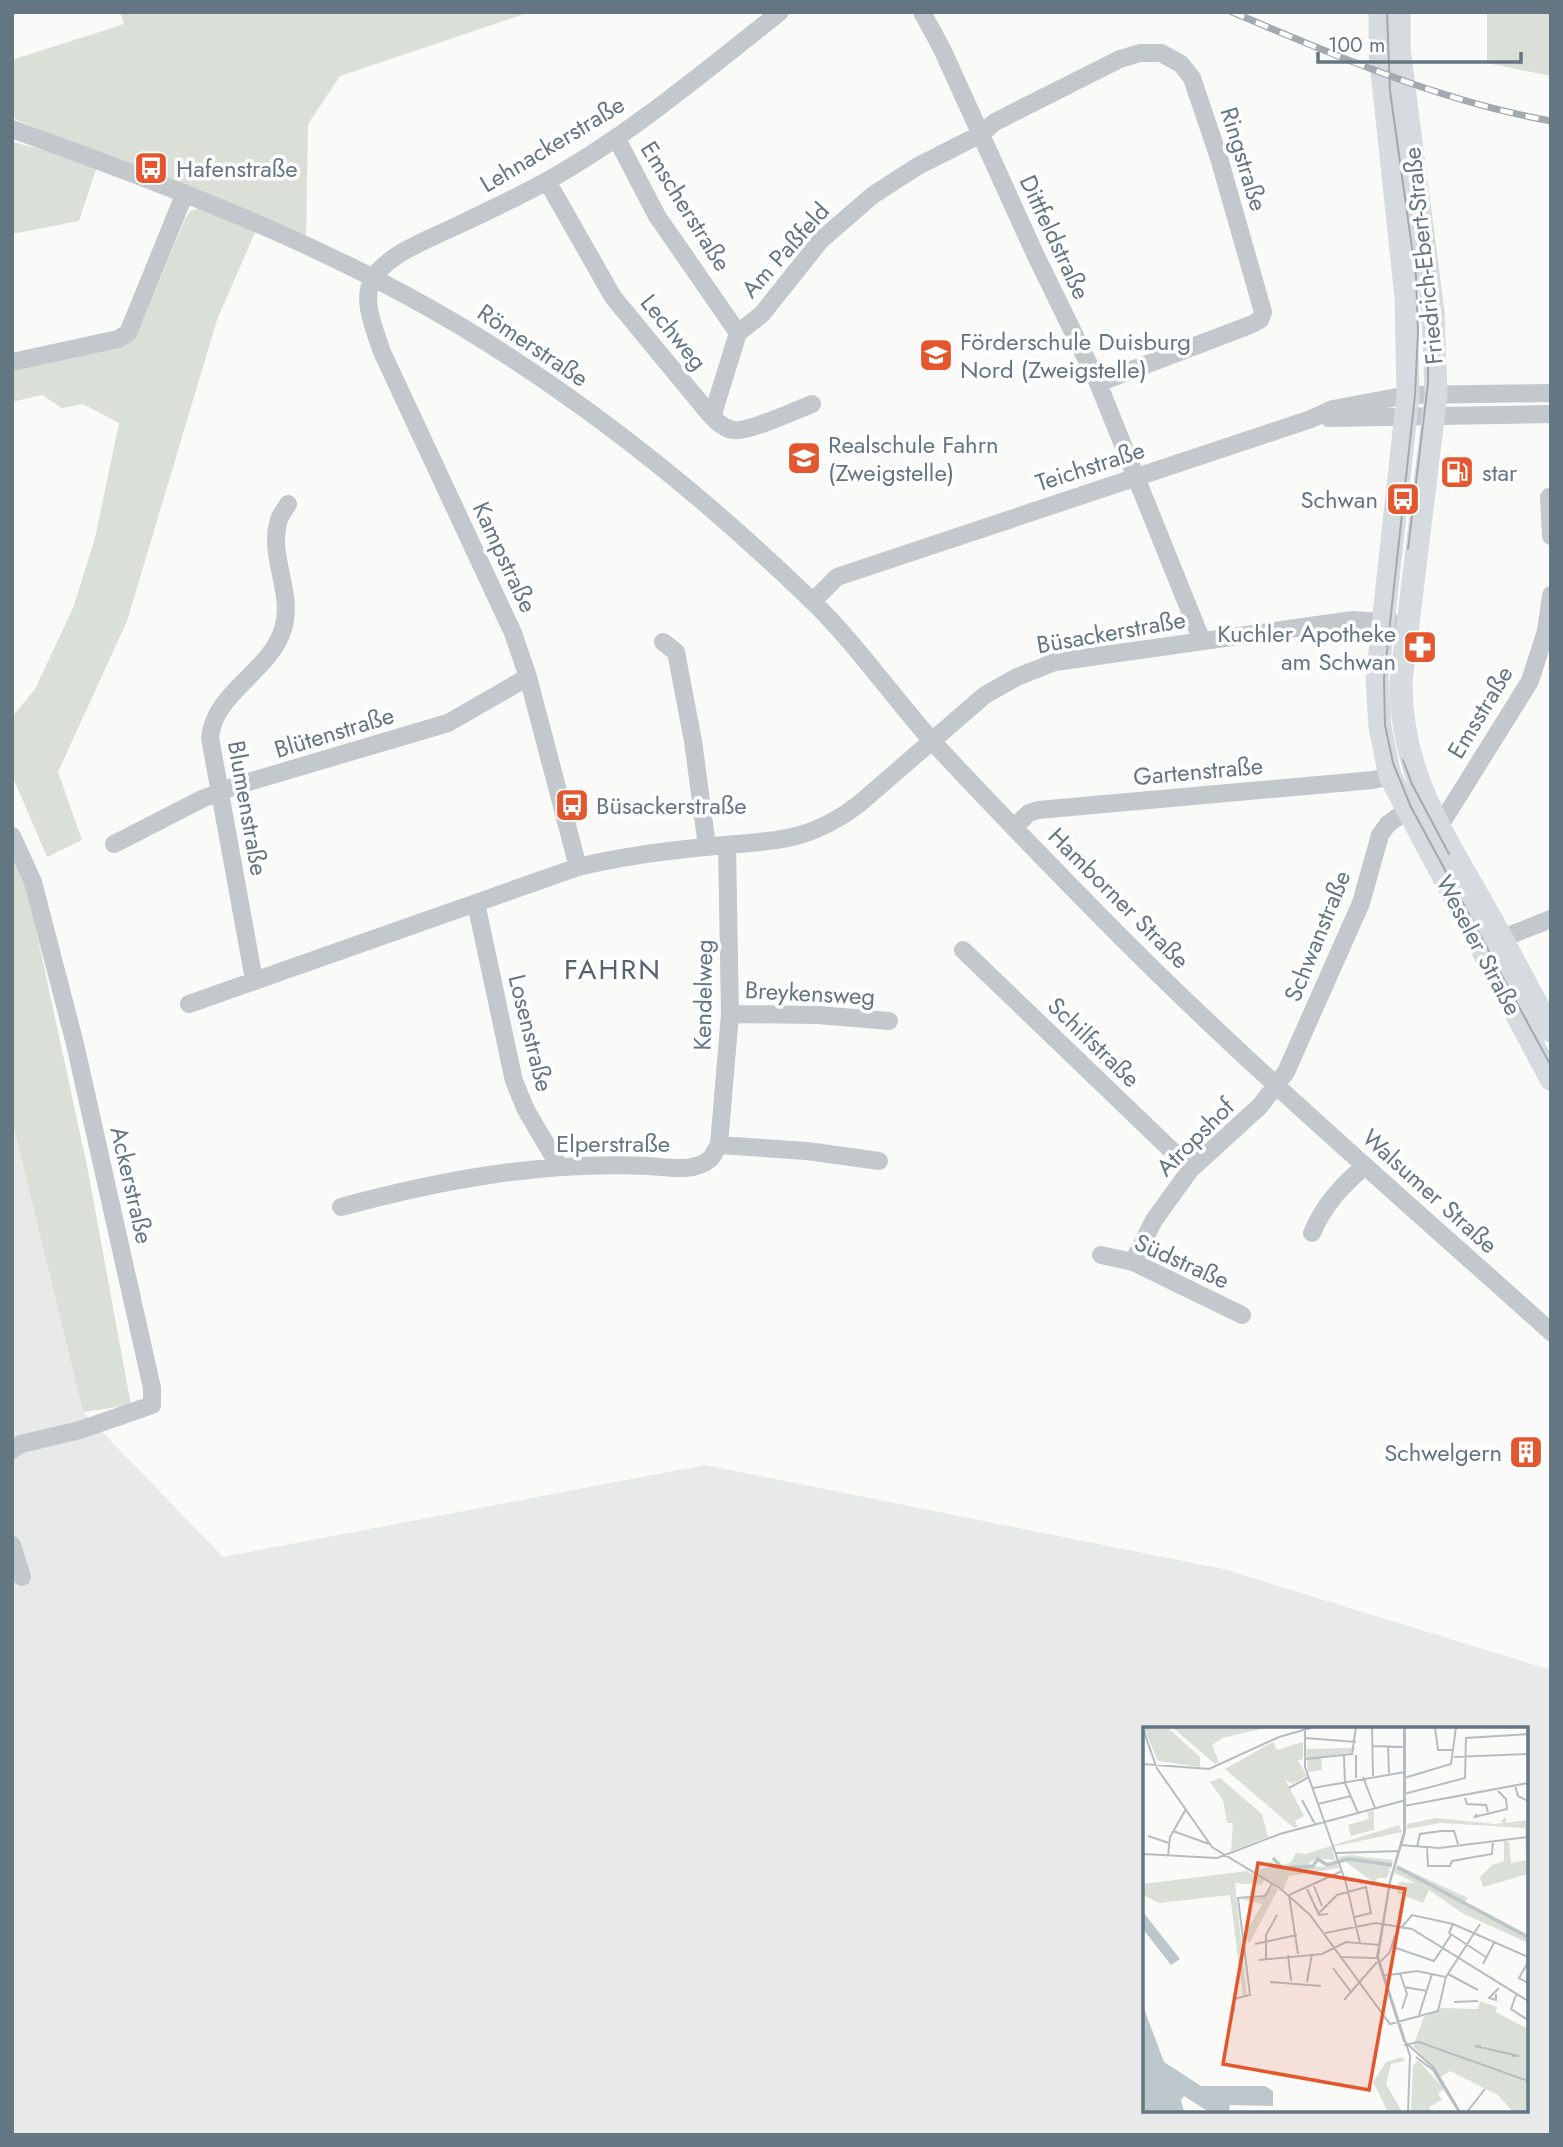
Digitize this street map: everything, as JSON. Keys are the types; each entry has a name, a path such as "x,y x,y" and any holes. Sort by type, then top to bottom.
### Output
{"main road":[{"name":"Friedrich-Ebert-Straße","path":"1380,12 1380,52 1406,297 1407,407 1383,622 1377,703 1390,776 1407,810"},
{"name":"Friedrich-Ebert-Straße","path":"1399,12 1399,48 1433,312 1436,394 1401,681 1403,726 1408,752 1430,831"},
{"name":"Weseler Straße","path":"1407,810 1430,831 1491,943 1551,1079"},
{"name":"Weseler Straße","path":"1491,943 1551,1031"}],"street":[{"name":"Lehnackerstraße","path":"373,278 391,261 416,245 547,181 617,139 780,12"},
{"name":"Dittfeldstraße","path":"922,12 942,49 1036,256 1098,383 1202,641"},
{"name":"Ringstraße","path":"981,134 996,122 1070,83 1120,59 1140,53 1161,54 1181,64 1192,78 1219,158 1263,312 1260,320 1250,325 1098,383"},
{"name":"Römerstraße","path":"12,129 185,193 280,232 442,315 508,356 612,428 672,474 813,601 932,740"},
{"name":"Am Paßfeld","path":"712,417 738,333 762,314 821,240 873,195 918,166 981,134"},
{"name":"Emscherstraße","path":"617,139 657,216 738,333"},
{"name":"Lechweg","path":"547,181 613,297 724,428 736,431 812,404"},
{"path":"12,362 118,339 128,333 185,193"},
{"name":"Kampstraße","path":"373,278 369,307 382,352 513,633 528,677 578,867"},
{"path":"1407,407 1436,394 1551,393"},
{"path":"1407,407 1433,418 1551,414"},
{"name":"Teichstraße","path":"813,601 837,577 1311,419 1333,409 1407,407"},
{"path":"1549,497 1551,536"},
{"name":"Blumenstraße","path":"254,980 210,738 215,716 275,646 283,631 286,598 276,537 278,520 288,504"},
{"name":"Emsstraße","path":"1430,831 1530,681 1548,631 1551,596"},
{"name":"Büsackerstraße","path":"189,1004 578,867 627,856 786,840 822,829 859,804 985,695 1017,677 1055,662 1353,620 1408,625"},
{"path":"663,642 676,652 707,846"},
{"name":"Blütenstraße","path":"114,844 220,792 448,723 528,677"},
{"name":"Hamborner Straße","path":"932,740 1107,923 1276,1085"},
{"name":"Gartenstraße","path":"1014,827 1029,813 1038,810 1373,780 1390,776"},
{"name":"Schwanstraße","path":"1276,1085 1286,1072 1361,903 1380,835 1388,824 1407,810"},
{"name":"Ackerstraße","path":"12,836 33,882 75,1044 152,1388 152,1405 80,1430 21,1444 12,1450"},
{"name":"Kendelweg","path":"719,1145 730,1014 727,845"},
{"name":"Losenstraße","path":"476,903 514,1081 526,1110 559,1166"},
{"path":"1491,943 1551,919"},
{"name":"Schilfstraße","path":"963,950 1191,1169"},
{"name":"Breykensweg","path":"730,1014 818,1015 889,1021"},
{"name":"Walsumer Straße","path":"1276,1085 1551,1332"},
{"name":"Atropshof","path":"1133,1262 1154,1220 1191,1169 1260,1106 1276,1085"},
{"path":"719,1145 807,1151 879,1161"},
{"name":"Elperstraße","path":"341,1207 459,1179 559,1166 639,1165 690,1168 710,1159 719,1145"},
{"path":"1312,1233 1321,1211 1342,1185 1365,1166"},
{"name":"Südstraße","path":"1101,1255 1133,1262 1242,1315"},
{"path":"12,1545 22,1577"}],"shaded area":[{"path":"120,12 530,12 340,76 308,124 306,239 12,118 12,60 124,24"},
{"path":"1487,12 1551,12 1551,76 1487,63"},
{"path":"12,142 98,163 79,221 12,234"},
{"path":"200,208 256,230 217,320 127,621 58,772 82,840 47,857 12,775 12,717 35,689 73,608 95,538 119,423 83,404 62,408 42,395 12,402 12,369 141,325 185,219 190,211"},
{"path":"12,858 28,892 88,1171 131,1405 83,1412 12,1120"},
{"path":"12,1120 83,1412 223,1557 705,1465 1223,1569 1551,1670 1551,2135 12,2135"}],"tram line":[{"path":"1387,12 1390,91 1416,276 1418,332 1415,395 1384,678 1385,725 1393,763 1411,807 1551,1066"},
{"path":"1408,549 1428,383 1428,319"},
{"path":"1403,760 1412,784 1449,854"}],"railway":[{"path":"1232,12 1389,76 1469,102 1551,121"}],"place":[{"name":"Hafenstraße","path":"151,168"},
{"name":"Förderschule Duisburg Nord (Zweigstelle)","path":"936,355"},
{"name":"Realschule Fahrn (Zweigstelle)","path":"804,458"},
{"name":"star","path":"1457,472"},
{"name":"Schwan","path":"1403,499"},
{"name":"Kuchler Apotheke am Schwan","path":"1420,647"},
{"name":"Büsackerstraße","path":"572,805"},
{"name":"Schwelgern","path":"1526,1452"}],"district":[{"name":"FAHRN","path":"613,969"}]}
